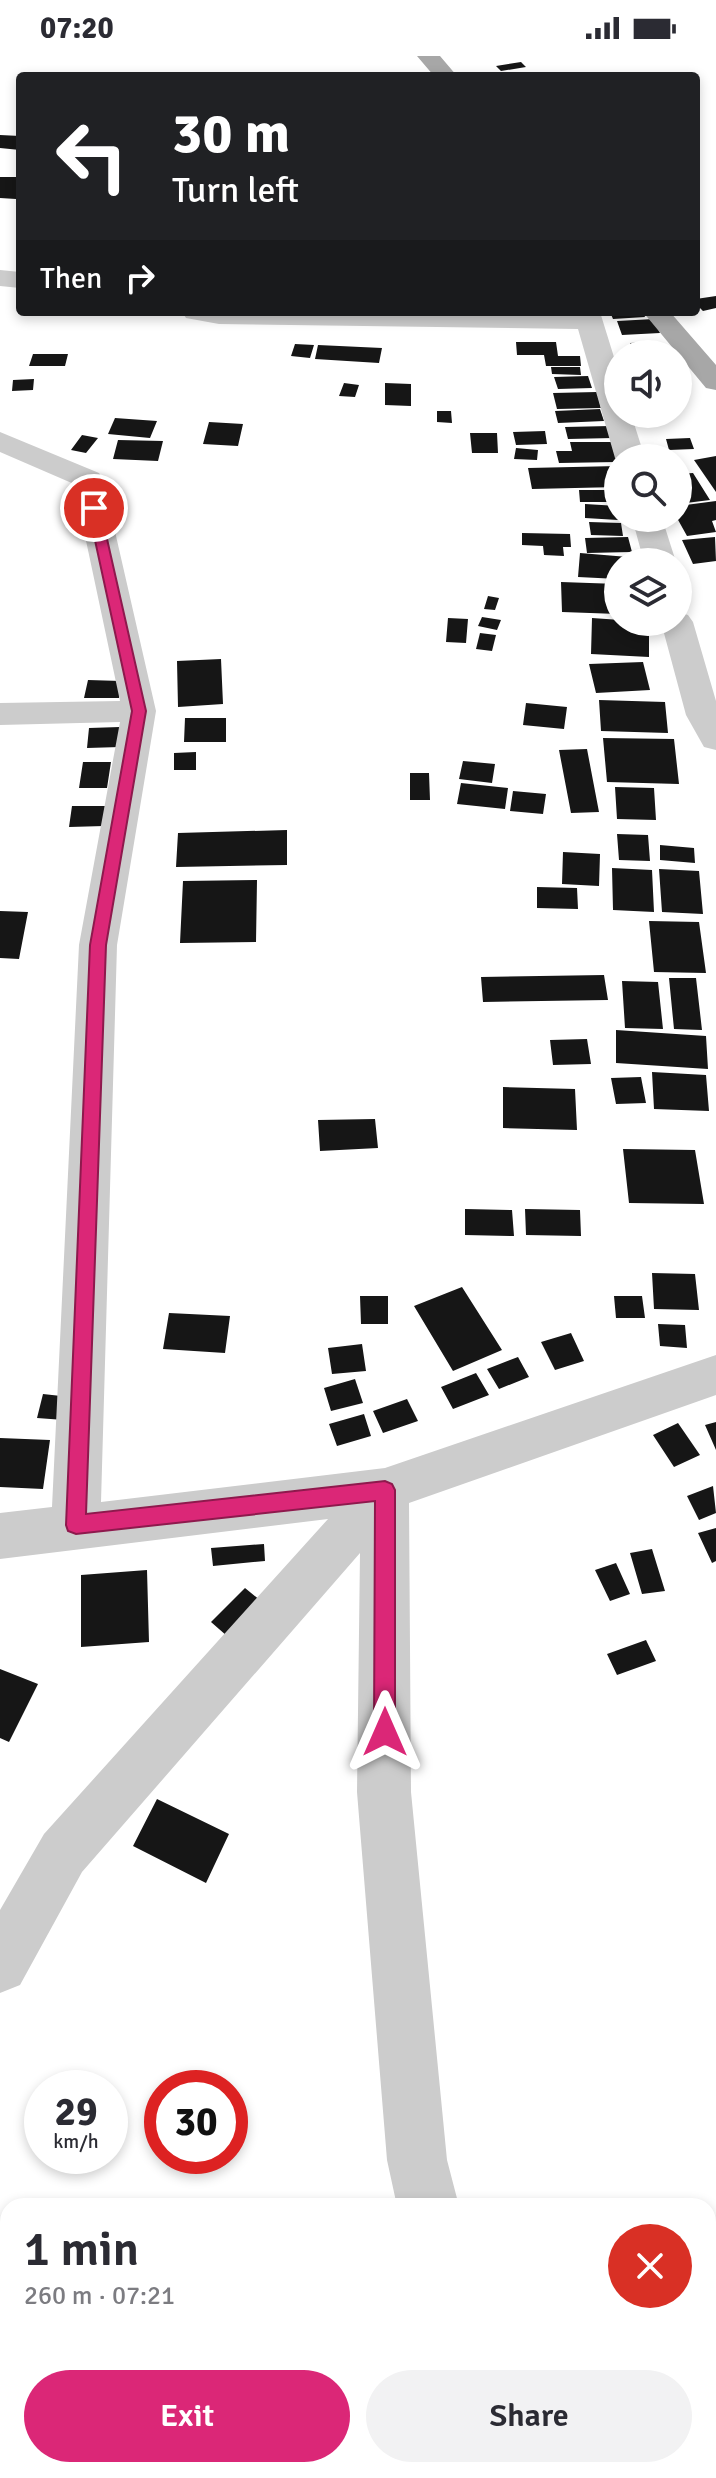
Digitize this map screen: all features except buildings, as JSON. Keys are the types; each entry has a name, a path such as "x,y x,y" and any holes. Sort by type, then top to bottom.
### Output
{"main road":[{"path":"428,56 442,72"},
{"path":"659,316 716,382"}],"street":[{"path":"219,316 307,319 590,317 626,444"},
{"path":"0,441 88,479 139,711 98,945 76,1525"},
{"path":"681,636 703,715 716,739"},
{"path":"0,714 139,711"},
{"path":"0,1536 385,1490 716,1375"},
{"path":"0,1965 63,1853 385,1490"},
{"path":"385,1490 384,1792 417,2160 426,2198"}],"route":[{"path":"94,508 139,711 98,945 76,1525 385,1490 385,1732"}]}
